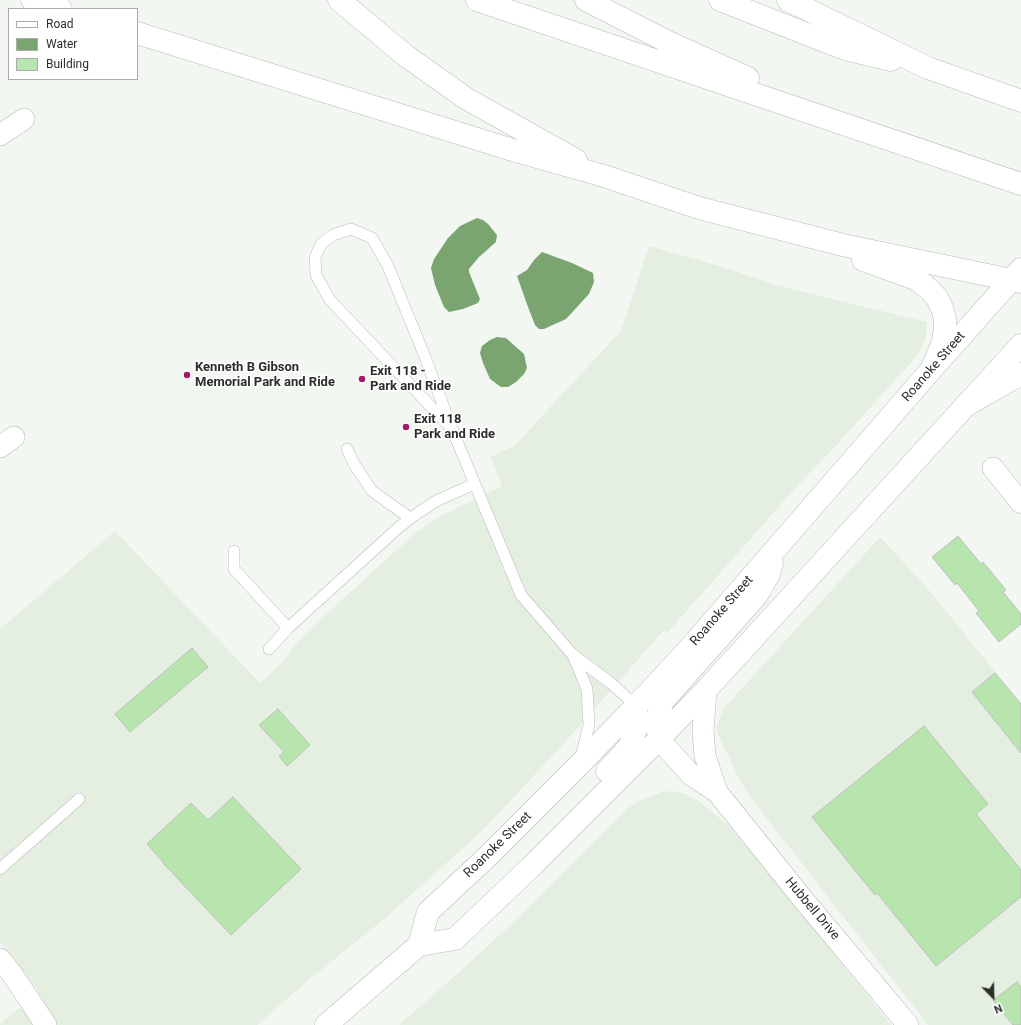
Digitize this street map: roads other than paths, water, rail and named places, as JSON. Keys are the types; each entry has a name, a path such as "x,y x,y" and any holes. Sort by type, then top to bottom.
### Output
{"main road":[{"path":"32,0 58,8"},
{"path":"339,0 406,56 468,99 604,176"},
{"path":"477,0 1020,183"},
{"path":"586,0 666,41 854,127"},
{"path":"720,0 845,49 928,68"},
{"path":"788,0 928,68 1021,101"},
{"path":"138,33 512,150 604,176 699,208 843,245 1018,277"},
{"path":"843,245 856,257 864,261 918,280 937,298 945,319 945,328 943,342 931,370"},
{"name":"Roanoke Street","path":"419,945 428,912 487,857 636,706 688,650 931,370 1018,277"},
{"path":"326,1025 419,945 455,939 533,865 660,739 706,690 1021,345"},
{"path":"965,406 1021,374"},
{"path":"660,739 658,731 658,715 663,702 757,595 769,574 775,550"},
{"path":"533,865 544,836 630,747 637,727 636,706"}],"street":[{"path":"0,135 24,119"},
{"path":"993,468 1021,503"},
{"name":"Hubbell Drive","path":"706,690 703,731 705,756 716,792"},
{"name":"Hubbell Drive","path":"660,739 691,775 716,792 908,1025"},
{"path":"0,959 12,974 46,1025"}],"lane":[{"path":"452,429 330,300 316,275 315,258 321,244 333,235 351,229 372,238 388,266 474,484 521,595 572,654 612,684 636,706"},
{"path":"347,449 354,464 372,491 410,518"},
{"path":"269,649 288,628 410,518 436,501 474,484"},
{"path":"234,551 234,569 288,628"},
{"path":"572,654 587,689 589,725 579,765"},
{"path":"0,869 79,798"}],"water":[{"path":"477,218 488,224 497,235 496,242 479,257 469,269 480,299 478,303 463,309 449,312 444,307 435,285 431,268 434,259 448,238 460,226"},
{"path":"542,252 572,263 593,273 594,282 589,294 566,319 544,329 539,329 535,325 517,276 527,270"},
{"path":"497,337 506,338 524,354 527,368 524,374 516,382 508,387 501,387 490,379 480,353 482,346"}],"place":[{"name":"Kenneth B Gibson Memorial Park and Ride","path":"187,375"},
{"name":"Exit 118 - Park and Ride","path":"362,379"},
{"name":"Exit 118 Park and Ride","path":"406,427"}]}
